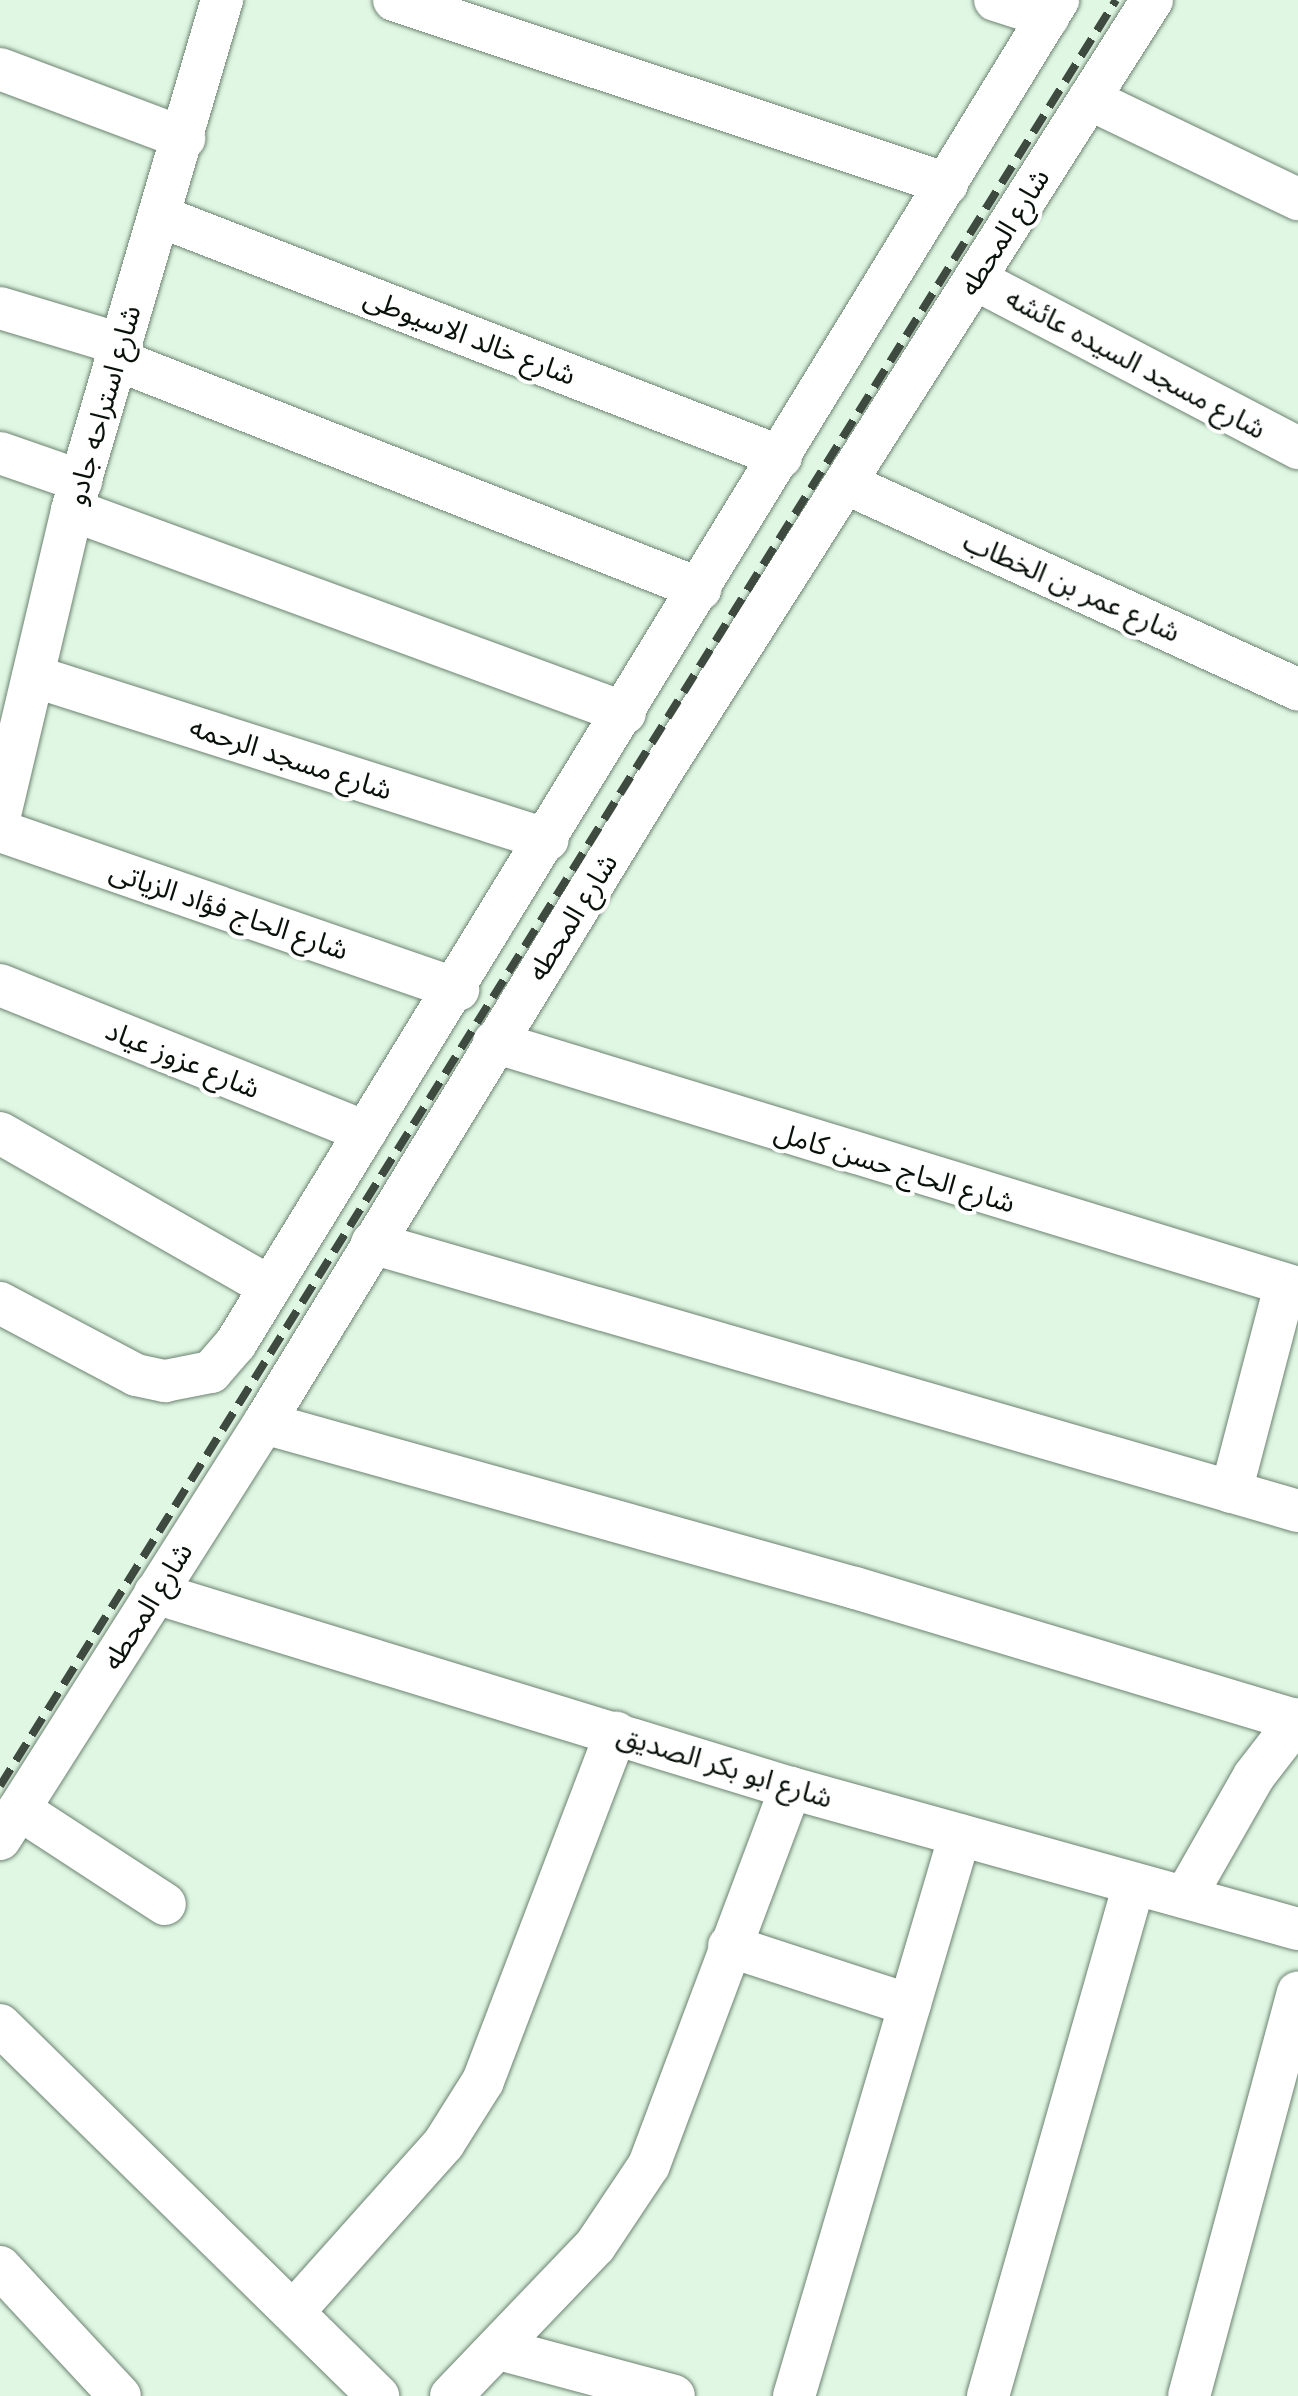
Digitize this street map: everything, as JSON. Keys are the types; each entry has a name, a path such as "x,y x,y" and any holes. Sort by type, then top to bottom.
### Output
{"street":[{"name":"شارع استراحه جادو","path":"0,815 23,660 184,138 222,0"},
{"path":"394,0 947,184"},
{"path":"0,1303 136,1376 190,1380 211,1372 270,1287 458,990 1053,8 995,0"},
{"name":"شارع المحطه","path":"9,1824 264,1424 494,1042 1152,0"},
{"path":"0,70 184,138"},
{"path":"1089,99 1298,199"},
{"name":"شارع خالد الاسيوطى","path":"159,216 782,456"},
{"name":"شارع مسجد السيده عائشه","path":"975,279 1298,448"},
{"path":"0,308 700,589"},
{"path":"0,453 76,496 625,713"},
{"name":"شارع عمر بن الخطاب","path":"845,483 1298,689"},
{"name":"شارع مسجد الرحمه","path":"23,660 548,840"},
{"name":"شارع الحاج فؤاد الزياتى","path":"0,831 458,990"},
{"name":"شارع عزوز عياد","path":"0,985 366,1132"},
{"name":"شارع الحاج حسن كامل","path":"494,1042 1291,1287"},
{"path":"0,1133 270,1287"},
{"path":"372,1242 1298,1510"},
{"path":"1231,1492 1291,1287"},
{"path":"264,1424 855,1588 1297,1720 1185,1898"},
{"name":"شارع ابو بكر الصديق","path":"154,1593 791,1788 1298,1929"},
{"path":"294,2311 444,2144 483,2080 616,1732"},
{"path":"451,2396 596,2246 649,2165 791,1788"},
{"path":"9,1824 166,1904"},
{"path":"794,2396 960,1835"},
{"path":"988,2396 1134,1884"},
{"path":"729,1946 910,2005"},
{"path":"1190,2396 1298,1992"},
{"path":"0,2025 378,2396"},
{"path":"0,2267 120,2396"},
{"path":"499,2349 674,2396"}],"railway":[{"path":"0,1786 1116,0"}]}
